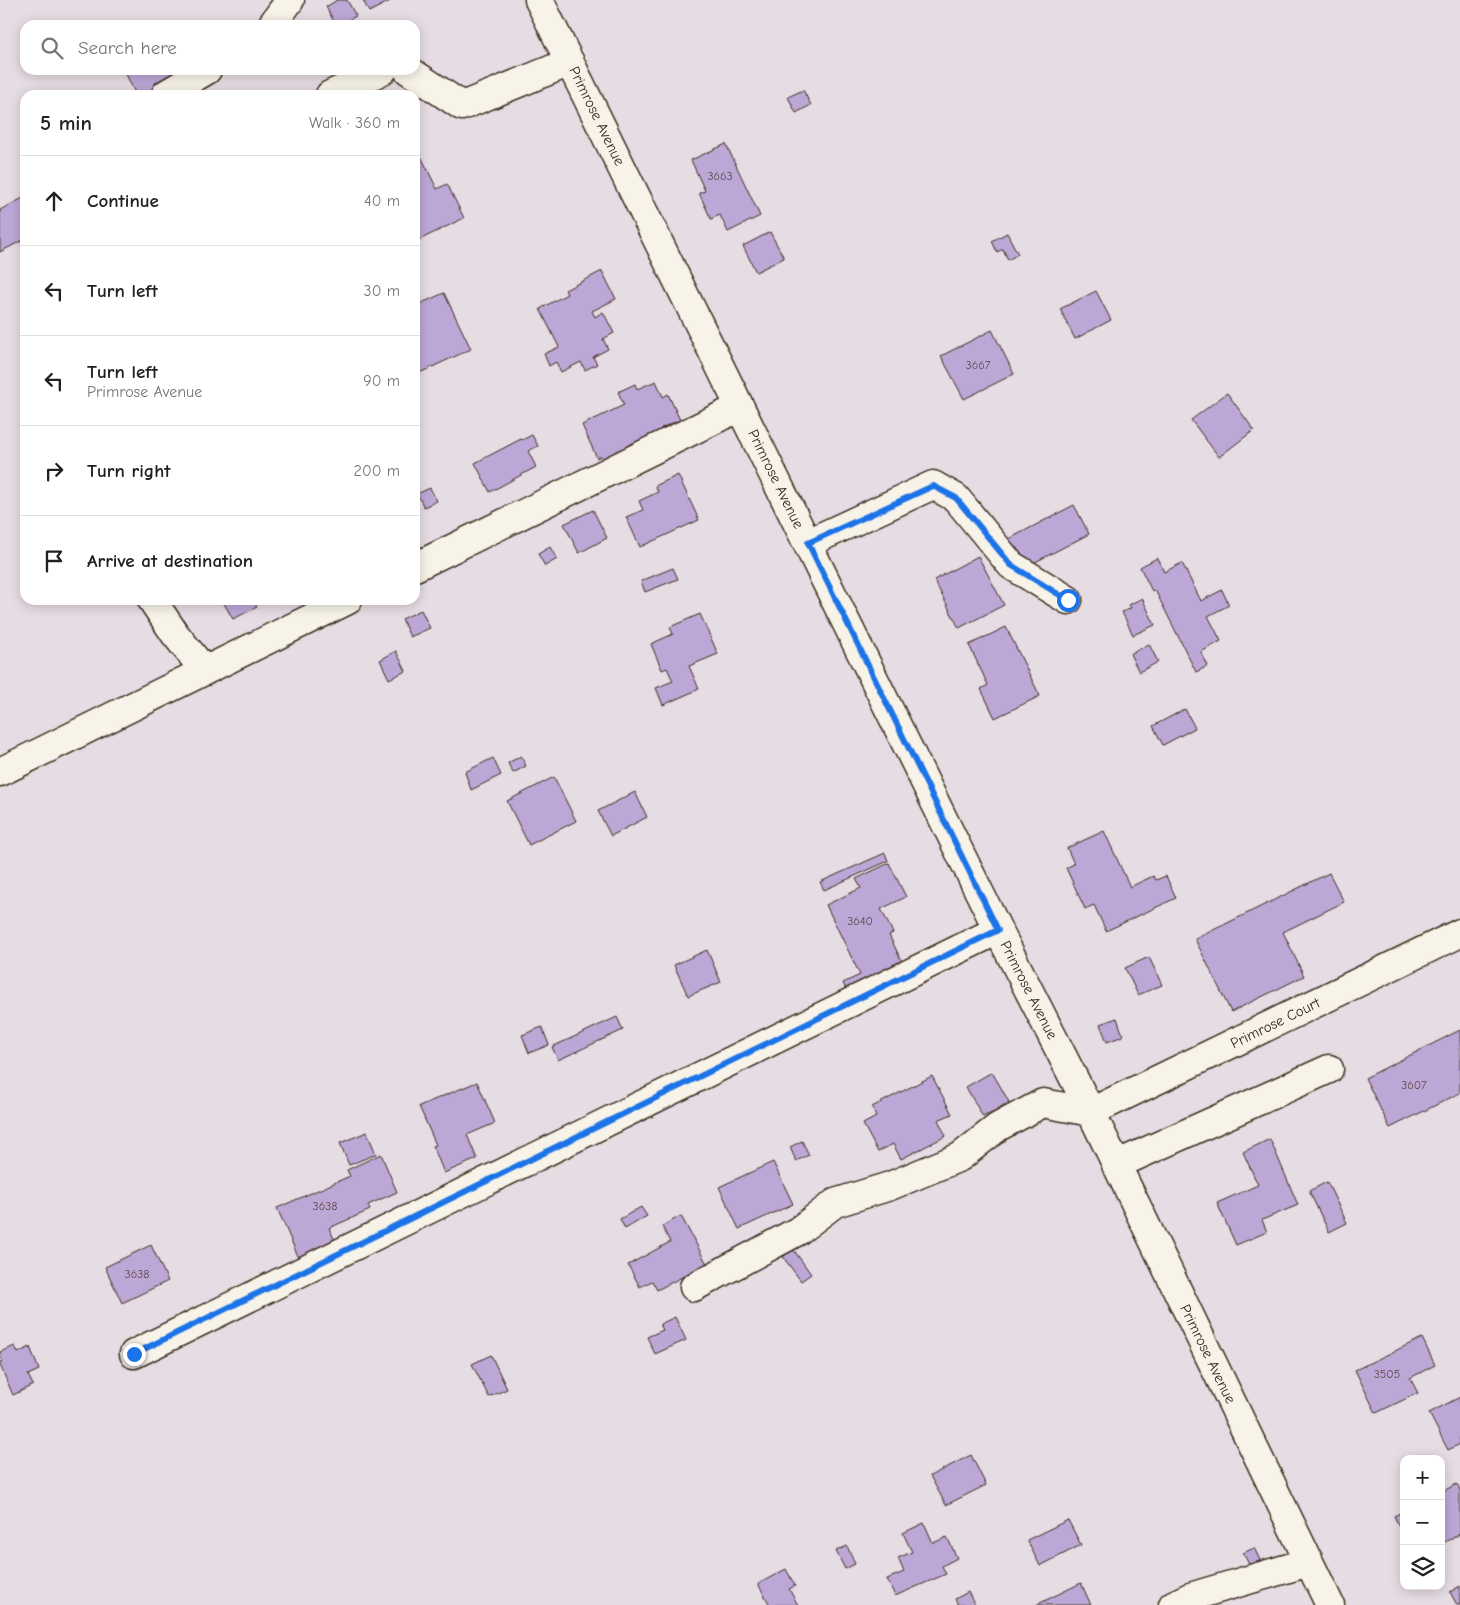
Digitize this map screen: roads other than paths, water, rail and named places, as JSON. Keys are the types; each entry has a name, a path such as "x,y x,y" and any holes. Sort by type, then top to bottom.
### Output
{"street":[{"path":"276,20 290,0"},
{"name":"Primrose Avenue","path":"540,0 998,930 1090,1112 1330,1605"},
{"path":"416,75 462,106 570,62"},
{"path":"173,90 198,75"},
{"path":"341,90 372,75"},
{"path":"420,565 740,407"},
{"path":"808,543 933,486 956,498 1011,565 1068,600"},
{"path":"155,605 175,634 205,671"},
{"path":"0,772 338,605"},
{"path":"134,1354 998,930"},
{"name":"Primrose Court","path":"1090,1112 1460,933"},
{"path":"1116,1165 1329,1069"},
{"path":"694,1287 798,1232 835,1203 890,1186 960,1157 998,1127 1043,1103 1090,1112"},
{"path":"1173,1605 1190,1596 1309,1562"}]}
